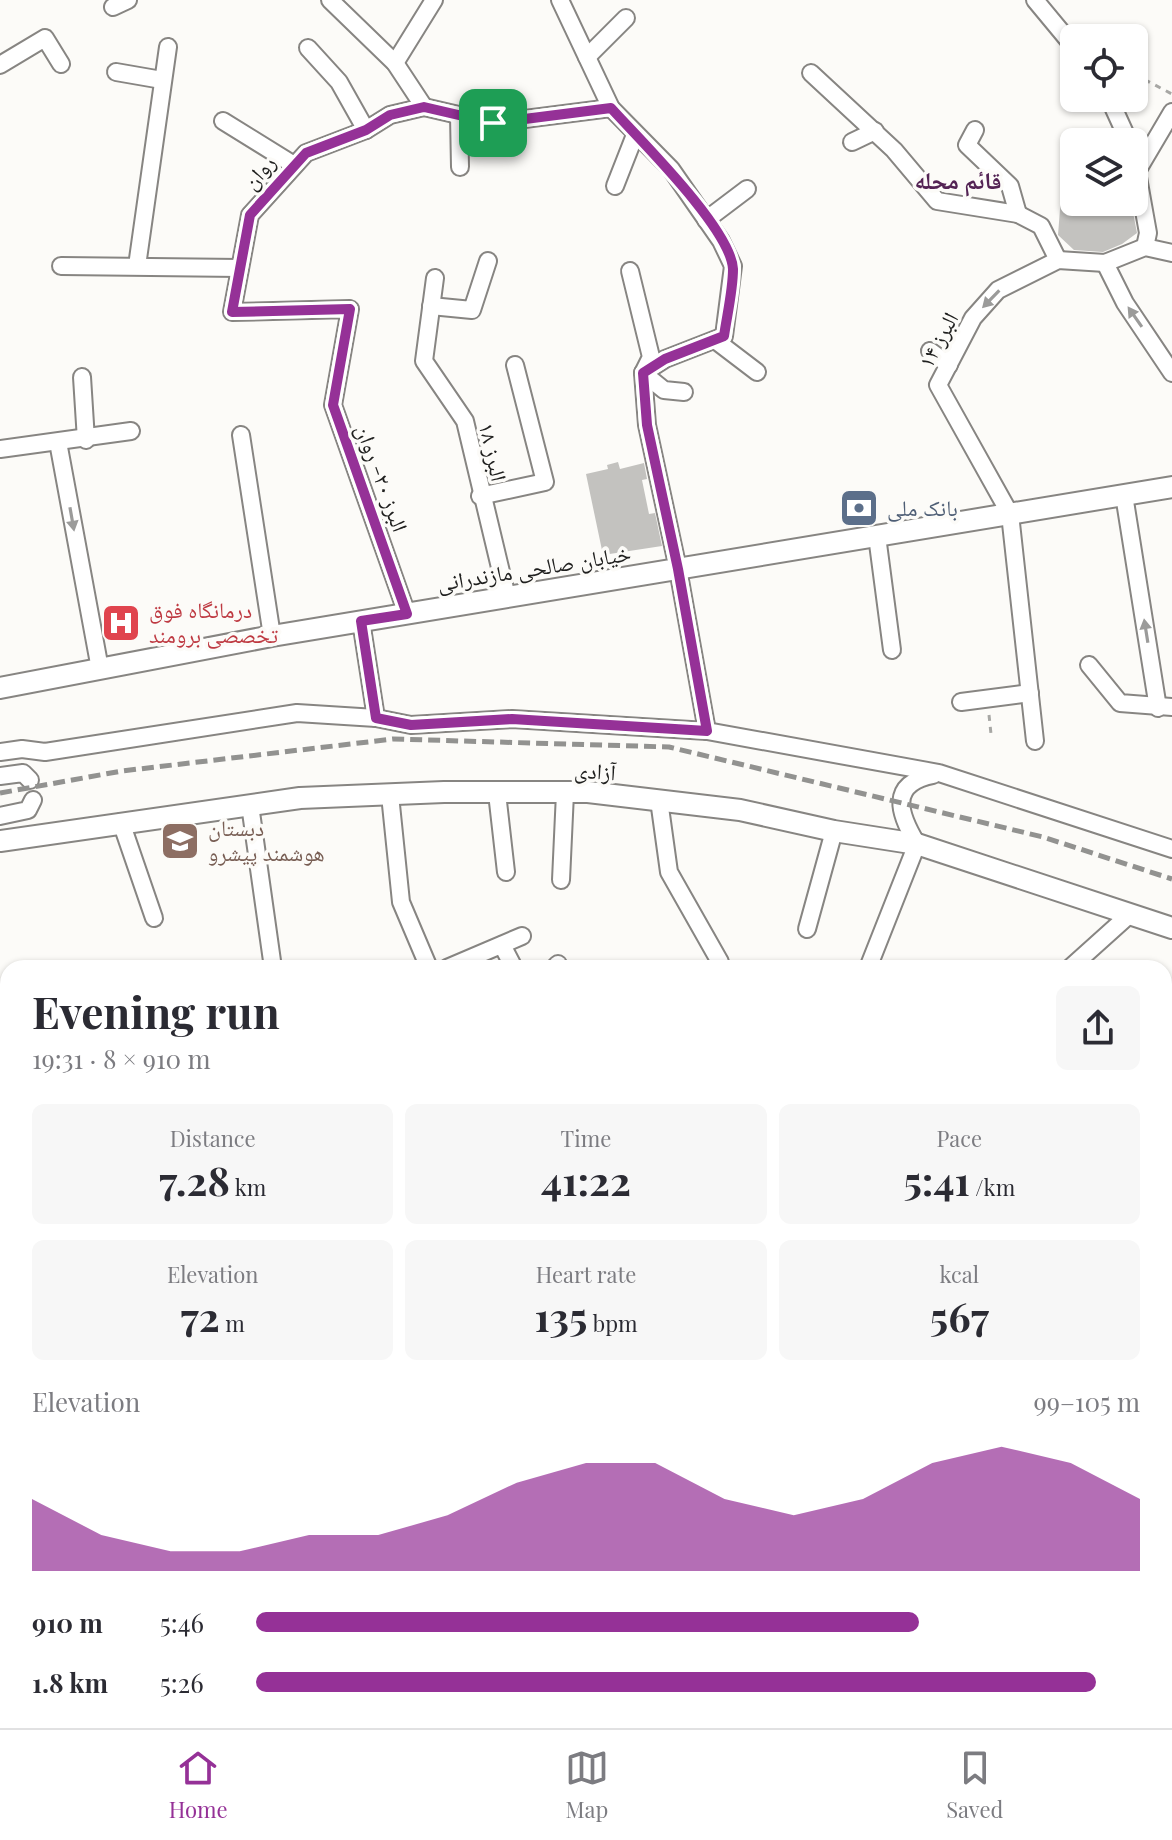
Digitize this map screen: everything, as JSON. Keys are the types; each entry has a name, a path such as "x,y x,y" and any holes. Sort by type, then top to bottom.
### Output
{"main road":[{"name":"خیابان صالحی مازندرانی","path":"0,688 272,636 1172,487"},
{"name":"آزادی","path":"0,841 300,798 565,793 740,810 834,831 917,844 1172,928"}],"street":[{"path":"330,0 395,63 424,107"},
{"path":"395,63 434,0"},
{"path":"560,0 611,108 671,169 733,266 724,336 665,359 643,373"},
{"path":"1035,0 1060,30"},
{"path":"587,57 626,18"},
{"path":"0,65 45,38 61,64"},
{"path":"137,266 168,47"},
{"path":"308,48 339,82 366,130"},
{"path":"116,72 162,80"},
{"path":"811,73 875,131 937,201 1018,214 1041,226 1058,260 1105,263 1145,247 1172,253"},
{"name":"روان","path":"350,309 232,312 250,215 306,153 366,130 390,115 424,107 493,123 611,108"},
{"path":"1148,145 1172,112"},
{"path":"459,115 460,167"},
{"path":"223,121 294,165"},
{"path":"975,130 967,145 1010,186 1018,214"},
{"path":"852,142 875,131"},
{"path":"615,186 635,135"},
{"path":"706,220 747,189"},
{"path":"1145,216 1148,233 1145,247"},
{"name":"البرز ۱۴","path":"1010,514 933,387 949,365 973,318 998,290 1058,260"},
{"path":"431,306 472,310 488,261"},
{"path":"1105,263 1125,303 1172,373"},
{"path":"61,266 240,268"},
{"path":"630,271 651,357 643,373 647,425 678,569 707,731"},
{"name":"البرز ۱۸","path":"435,278 424,361 465,421 480,496 507,597"},
{"name":"البرز ۲۰- روان","path":"350,309 333,405 407,614"},
{"path":"715,340 757,372"},
{"path":"930,351 949,365"},
{"path":"480,496 545,482 515,365"},
{"path":"643,373 664,390 684,392"},
{"path":"82,377 86,440"},
{"path":"0,449 86,440 131,431"},
{"path":"241,435 272,636"},
{"path":"58,442 100,669"},
{"path":"1089,665 1120,703 1165,708 1124,495"},
{"path":"1010,514 1035,741"},
{"path":"877,536 892,650"},
{"path":"361,621 376,718"},
{"path":"961,702 1030,693"},
{"path":"0,752 22,749 45,752 297,713 376,718 411,725 512,719 707,731 939,773 1172,849"},
{"path":"0,776 23,773 30,780"},
{"path":"871,960 917,844 904,823 900,802 907,786 919,777 939,773"},
{"path":"497,793 506,872"},
{"path":"561,880 565,793"},
{"path":"390,795 401,902 426,960"},
{"path":"0,816 28,810 33,800"},
{"path":"659,800 669,872 719,960"},
{"path":"250,805 268,960"},
{"path":"121,822 154,918"},
{"path":"807,929 834,831"},
{"path":"1079,960 1129,915"},
{"path":"466,960 522,936"},
{"path":"502,945 510,960"}],"path":[{"path":"1148,81 1172,94"},
{"path":"988,699 991,734"}],"building":[{"path":"1060,209 1060,216 1134,216 1137,233 1103,252 1074,250 1058,235"},
{"path":"618,462 620,469 644,463 647,479 642,480 649,514 655,513 662,546 603,555 586,474 608,469 607,465"}],"railway":[{"path":"0,793 122,771 393,739 669,747 1043,837 1172,879"}],"place":[{"name":"بانک ملی","path":"859,508"},
{"name":"درمانگاه فوق تخصصی برومند","path":"121,623"},
{"name":"دبستان هوشمند پیشرو","path":"180,841"}],"district":[{"name":"قائم محله","path":"958,181"}],"route":[{"path":"424,107 493,123 611,108 671,169 721,241 733,266 724,336 665,359 643,373 647,425 678,569 707,731 512,719 411,725 376,718 361,621 407,614 333,405 350,309 232,312 250,215 306,153 366,130 390,115 424,107"}]}
